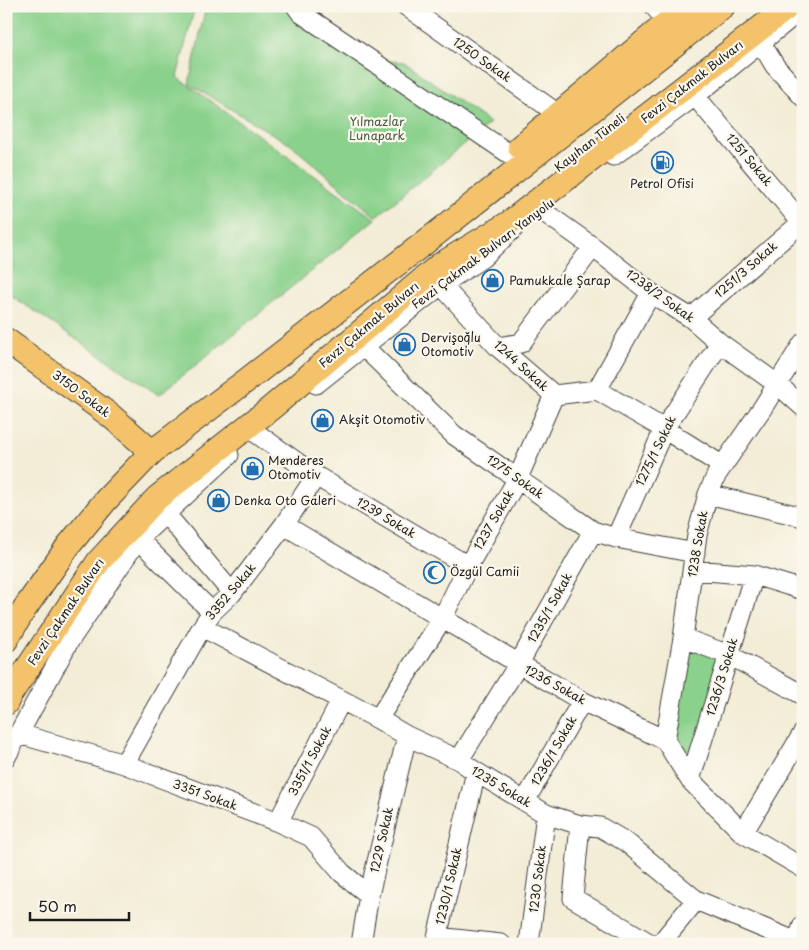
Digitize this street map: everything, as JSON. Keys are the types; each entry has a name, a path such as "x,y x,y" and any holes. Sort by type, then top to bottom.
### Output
{"main road":[{"path":"6,607 34,567 78,514 147,448 512,155 558,114 661,14 687,6"},
{"path":"6,640 23,611 54,567 147,448 437,233 724,6"},
{"name":"Kayıhan Tüneli","path":"441,275 496,217 767,6"},
{"name":"Fevzi Çakmak Bulvarı","path":"6,703 99,561 158,498 441,275 790,6"},
{"name":"3150 Sokak","path":"6,340 111,416 147,448"},
{"path":"78,514 106,500"}],"street":[{"path":"296,6 301,13 512,155"},
{"name":"1250 Sokak","path":"406,6 558,114"},
{"name":"Fevzi Çakmak Bulvarı Yanyolu","path":"6,757 68,643 138,539 165,513 256,432 364,347 441,275 482,258 514,229 695,96 803,8"},
{"path":"761,43 775,66 803,97"},
{"name":"1251 Sokak","path":"695,96 802,224"},
{"name":"1238/2 Sokak","path":"542,210 652,293 691,318 720,343 777,384 803,407"},
{"name":"1251/3 Sokak","path":"691,318 802,224"},
{"path":"498,347 521,343 593,247"},
{"name":"1244 Sokak","path":"441,275 498,347 554,395 598,390"},
{"path":"652,293 598,390 723,466"},
{"name":"1275/1 Sokak","path":"616,538 664,429 720,343"},
{"name":"1238 Sokak","path":"665,740 683,638 695,561 697,535 708,494 723,466 803,343"},
{"name":"1275 Sokak","path":"364,347 454,435 593,531 803,590"},
{"name":"1237 Sokak","path":"378,718 442,619 468,566 518,478 554,395"},
{"name":"1239 Sokak","path":"256,432 316,476 468,566"},
{"name":"3352 Sokak","path":"124,764 207,619 232,593 284,525 316,476"},
{"path":"708,494 803,518"},
{"path":"165,513 232,593"},
{"name":"1236 Sokak","path":"284,525 582,702 665,740"},
{"name":"1235/1 Sokak","path":"459,760 518,665 593,531"},
{"name":"1235 Sokak","path":"138,539 207,619 341,700 378,718 407,736 459,760 546,814 580,825 600,827 626,842 696,900 797,943"},
{"name":"1236/3 Sokak","path":"690,780 754,575"},
{"path":"683,638 729,656 803,695"},
{"name":"3351/1 Sokak","path":"278,822 341,700"},
{"name":"1236/1 Sokak","path":"525,801 582,702"},
{"path":"743,833 803,733"},
{"name":"3351 Sokak","path":"19,734 124,764 311,836 342,873 369,895"},
{"name":"1229 Sokak","path":"361,944 369,895 407,736"},
{"path":"665,740 690,780 743,833 803,868"},
{"name":"1230/1 Sokak","path":"476,772 437,937 501,944"},
{"name":"1230 Sokak","path":"529,944 546,814"},
{"path":"580,825 573,898 651,944"},
{"path":"660,944 696,900"},
{"path":"797,943 803,925"}],"green space":[{"path":"6,6 195,6 177,77 375,219 159,395 6,292"},
{"name":"Yılmazlar Lunapark","path":"206,6 296,6 375,60 404,62 490,123 376,217 291,145 189,84"},
{"path":"683,638 729,655 690,780 665,740"}],"place":[{"name":"Petrol Ofisi","path":"662,163"},
{"name":"Pamukkale Şarap","path":"493,281"},
{"name":"Dervişoğlu Otomotiv","path":"405,345"},
{"name":"Akşit Otomotiv","path":"323,420"},
{"name":"Menderes Otomotiv","path":"252,468"},
{"name":"Denka Oto Galeri","path":"218,501"},
{"name":"Özgül Camii","path":"434,572"}]}
